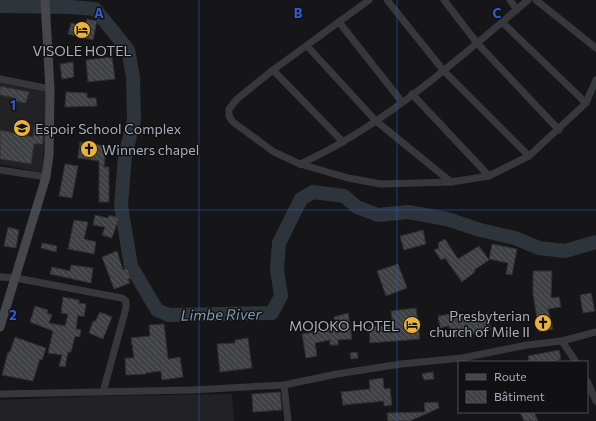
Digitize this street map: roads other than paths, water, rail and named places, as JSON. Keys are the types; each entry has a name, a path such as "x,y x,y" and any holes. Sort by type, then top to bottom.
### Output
{"street":[{"path":"370,0 272,70 231,105 229,116 233,122 274,152 300,164 348,178 381,184 451,182 489,176 529,156 559,130 586,103 596,80"},
{"path":"387,0 443,70 529,156"},
{"path":"444,0 476,43 559,130"},
{"path":"510,0 516,10"},
{"path":"300,164 343,142 376,121 503,23 528,0"},
{"path":"536,0 596,48"},
{"path":"0,327 46,177 49,155 50,89 47,15 45,1"},
{"path":"339,22 402,102"},
{"path":"503,23 586,103"},
{"path":"307,46 376,121 451,182"},
{"path":"272,70 343,142"},
{"path":"0,79 50,89"},
{"path":"412,94 489,176"},
{"path":"0,170 46,177"},
{"path":"0,277 16,278 122,298 126,301 126,308 103,392"},
{"path":"0,394 50,391 103,392 284,385 337,374 401,364 462,358 527,345 562,341 596,332"},
{"path":"562,341 575,361"},
{"path":"588,383 596,401"},
{"path":"284,385 288,421"}],"waterway":[{"name":"Limbe River","path":"0,6 70,7 95,9 128,50 133,77 134,120 125,156 121,206 131,266 157,310 169,315 272,313 281,296 277,270 279,243 301,199 313,192 344,196 357,207 378,215 408,212 447,219 480,230 515,238 539,248 565,251 596,242"}],"place":[{"name":"VISOLE HOTEL","path":"82,30"},
{"name":"Espoir School Complex","path":"22,128"},
{"name":"Winners chapel","path":"89,149"},
{"name":"Presbyterian church of Mile II","path":"543,323"},
{"name":"MOJOKO HOTEL","path":"412,325"}]}
